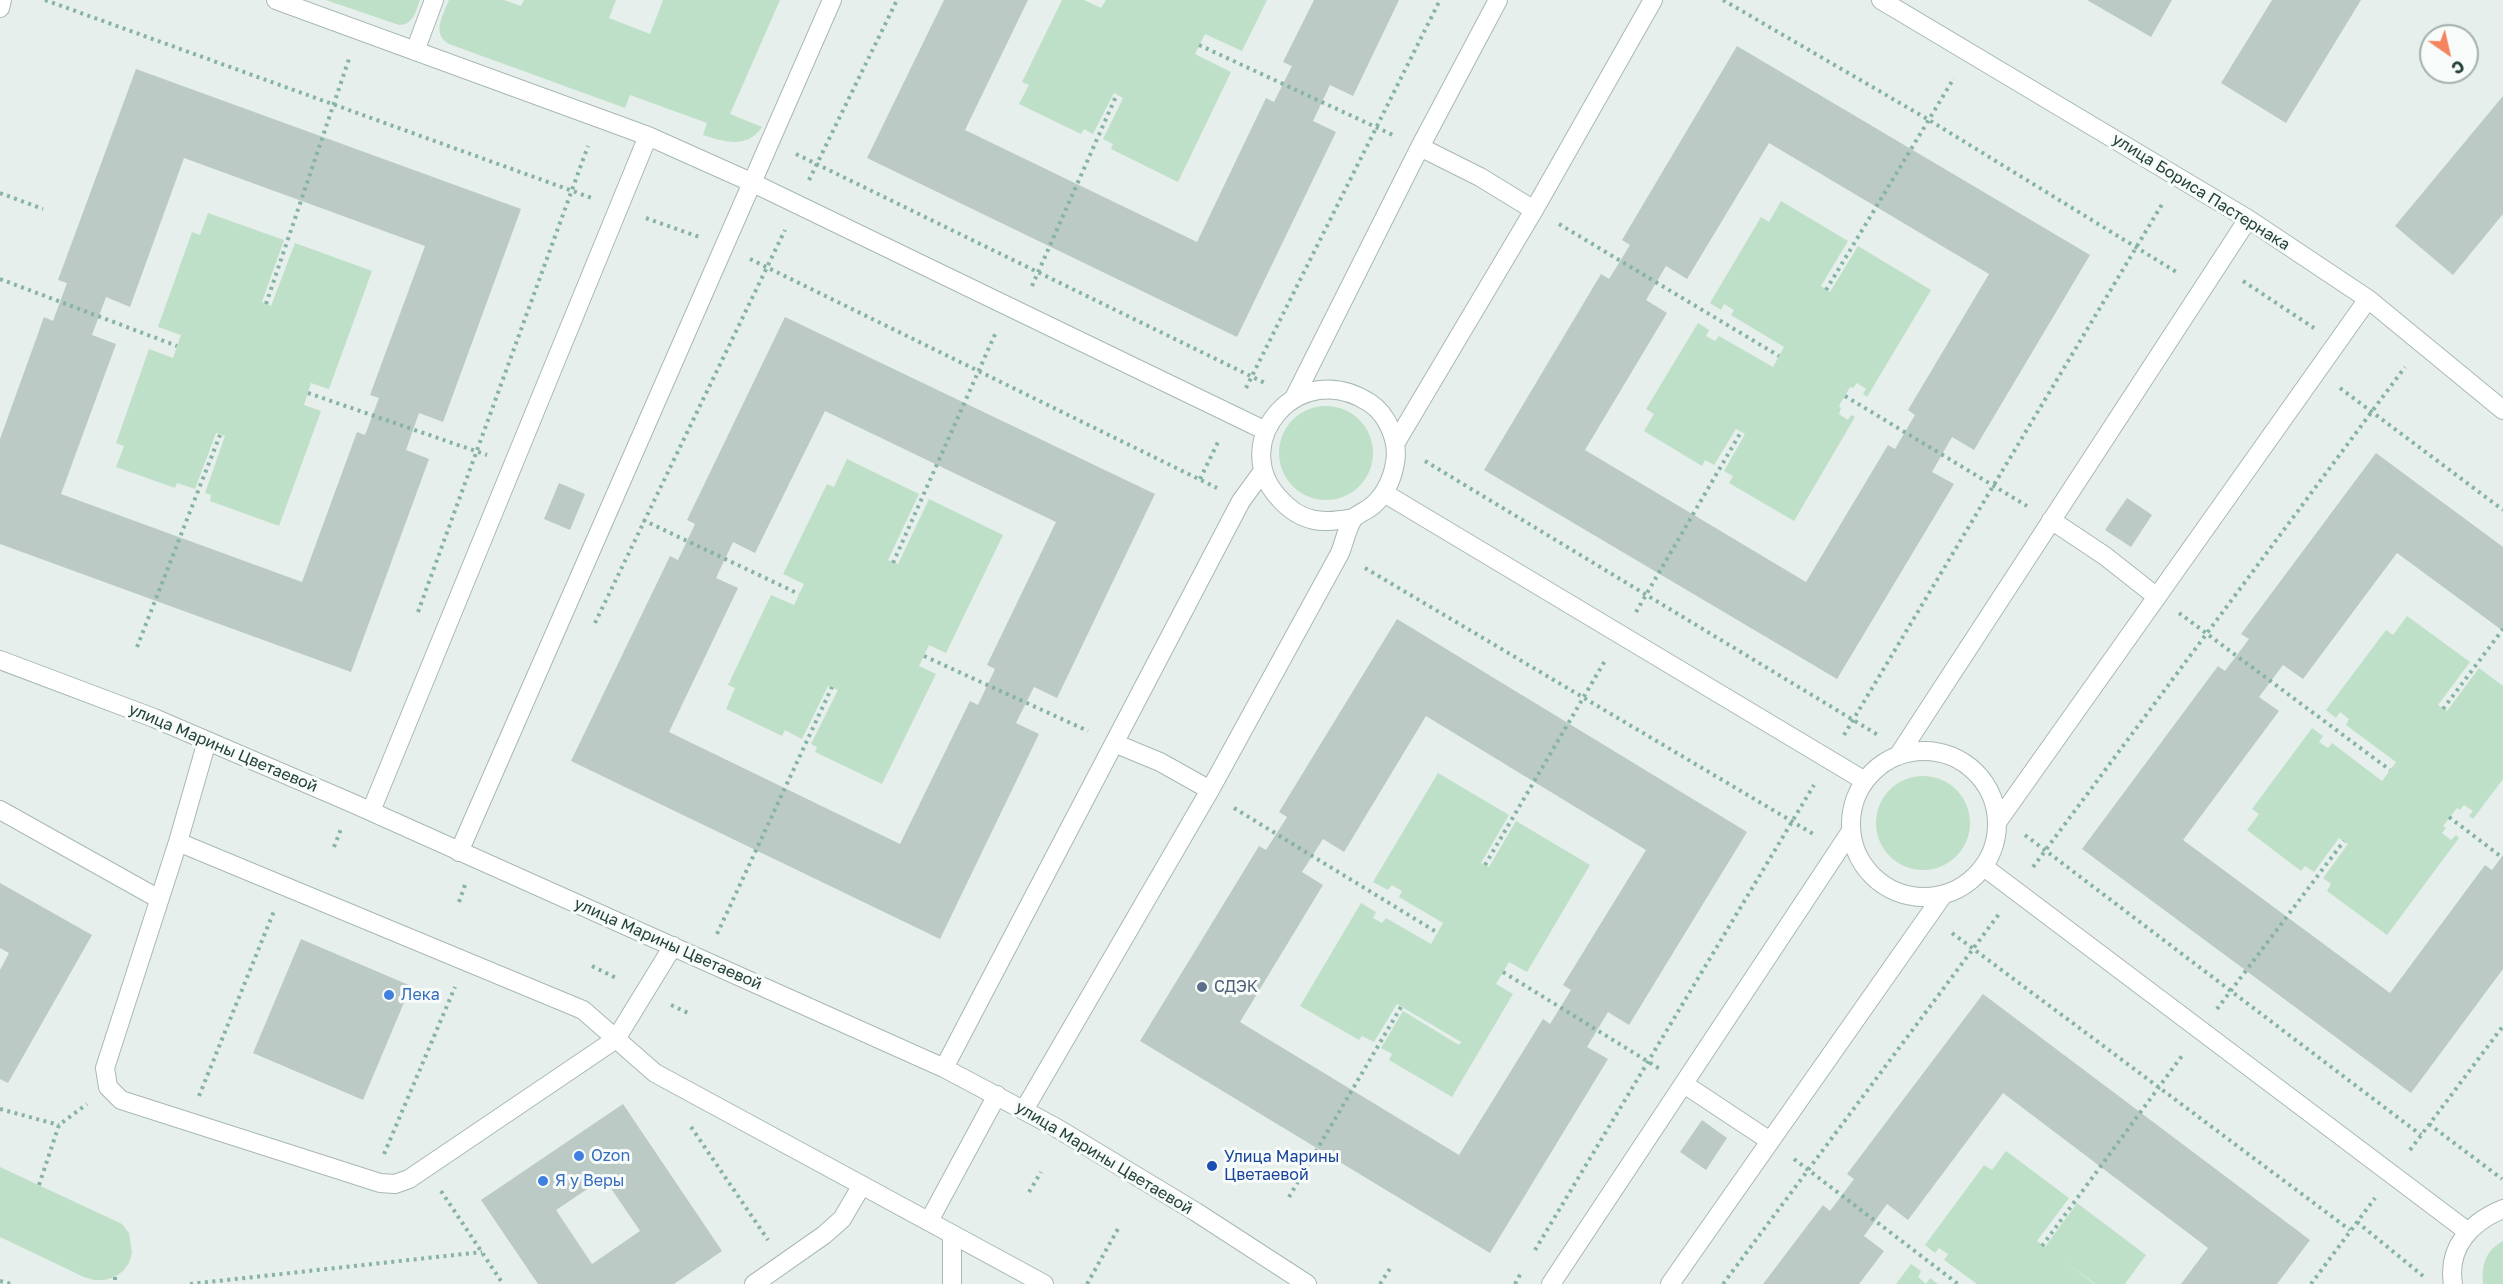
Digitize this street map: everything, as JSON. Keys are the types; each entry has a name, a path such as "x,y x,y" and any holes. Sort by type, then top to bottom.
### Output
{"street":[{"path":"0,8 2,0"},
{"path":"276,0 648,136 797,204 1266,431"},
{"path":"416,51 434,0"},
{"path":"459,852 832,0"},
{"path":"1294,398 1420,147 1498,0"},
{"path":"1395,444 1534,210 1653,0"},
{"name":"улица Бориса Пастернака","path":"1881,0 2248,219 2368,299 2503,411"},
{"path":"371,811 648,136"},
{"path":"1420,147 1480,177 1534,210"},
{"path":"1900,753 2248,219"},
{"path":"1999,819 2368,299"},
{"path":"1336,389 1357,394 1375,406 1388,423 1395,444 1396,461 1392,478 1384,493 1371,508 1353,518 1331,522 1308,519 1288,509 1272,492 1263,471 1262,451 1266,431 1277,412 1294,398 1314,390 1336,389"},
{"path":"944,1068 1242,501 1263,471"},
{"path":"1384,493 1865,781"},
{"path":"1024,1110 1210,790 1340,553 1353,518"},
{"path":"2051,520 2105,556 2157,597"},
{"name":"улица Марины Цветаевой","path":"0,660 92,694 371,811 944,1068 1024,1110 1196,1212 1301,1282"},
{"path":"207,741 178,842 105,1068 108,1087 121,1100 373,1180 395,1184 409,1179 616,1039 673,946"},
{"path":"1114,743 1160,762 1210,790"},
{"path":"1920,750 1944,753 1965,763 1982,778 1993,798 1999,819 1995,844 1984,867 1966,885 1942,895 1918,897 1893,890 1872,876 1858,855 1851,831 1853,806 1865,781 1878,767 1900,753 1920,750"},
{"path":"0,810 159,899"},
{"path":"1551,1284 1851,831"},
{"path":"178,842 584,1010 655,1074 1044,1284"},
{"path":"1984,867 2468,1231"},
{"path":"1670,1284 1942,895"},
{"path":"1683,1084 1770,1141"},
{"path":"929,1221 997,1095"},
{"path":"754,1284 824,1235 842,1219 862,1185"},
{"path":"2450,1281 2456,1252 2468,1231 2484,1217 2503,1209"},
{"path":"952,1234 952,1284"}],"path":[{"path":"45,0 724,246 980,370 1242,501"},
{"path":"592,628 897,0"},
{"path":"1252,376 1440,0"},
{"path":"1723,0 1929,120 2203,289"},
{"path":"266,304 359,30"},
{"path":"1199,45 1420,147"},
{"path":"1826,290 1970,53"},
{"path":"893,563 980,370 1014,309 1039,272 1118,94"},
{"path":"415,619 599,117"},
{"path":"770,142 1294,398"},
{"path":"1533,1254 2179,178"},
{"path":"0,193 43,209"},
{"path":"1534,210 1779,356"},
{"path":"2218,265 2337,343"},
{"path":"0,279 177,346"},
{"path":"1723,1284 2422,344"},
{"path":"2317,371 2503,510"},
{"path":"308,393 513,464"},
{"path":"1845,396 2051,520"},
{"path":"136,647 220,435"},
{"path":"1395,444 1853,719 1900,753"},
{"path":"611,505 799,594"},
{"path":"1340,553 1793,820 1838,850"},
{"path":"2157,597 2390,770"},
{"path":"2443,709 2503,628"},
{"path":"924,656 1114,743"},
{"path":"705,960 832,687"},
{"path":"1210,790 1242,813 1438,933"},
{"path":"2449,817 2503,858"},
{"path":"1999,819 2231,990 2421,1135"},
{"path":"2042,1246 2344,841"},
{"path":"188,1122 284,886"},
{"path":"1928,916 2350,1230"},
{"path":"373,1180 466,962"},
{"path":"1503,972 1683,1084"},
{"path":"1289,1197 1401,1007"},
{"path":"39,1185 59,1125 108,1087"},
{"path":"0,1109 59,1125"},
{"path":"687,1121 784,1263"},
{"path":"2429,1124 2503,1179"},
{"path":"1770,1141 1958,1284"},
{"path":"426,1167 503,1284"},
{"path":"1029,1192 1041,1172"},
{"path":"2357,1222 2424,1277"},
{"path":"1087,1284 1119,1227"},
{"path":"190,1284 482,1252"},
{"path":"1515,1284 1527,1264"},
{"path":"1380,1284 1390,1267"},
{"path":"115,1277 115,1284"},
{"path":"0,1281 11,1284"}],"green space":[{"path":"326,0 420,0 411,20 399,25"},
{"path":"449,0 504,0 521,6 524,0 616,0 609,18 650,34 663,0 780,0 730,114 762,127 750,139 735,142 719,140 703,135 707,123 630,95 625,108 449,44 441,35 440,24"},
{"path":"1062,0 1084,0 1101,8 1106,0 1267,0 1242,51 1205,34 1195,54 1231,72 1178,182 1111,149 1113,144 1103,139 1123,98 1114,93 1093,134 1084,129 1081,134 1019,104 1029,85 1022,82"},
{"path":"1781,201 1848,241 1821,286 1830,292 1858,246 1931,290 1867,397 1863,394 1866,389 1857,383 1853,388 1850,387 1839,406 1841,408 1839,414 1848,420 1851,415 1855,417 1794,521 1729,483 1733,476 1724,471 1745,434 1736,429 1714,465 1705,460 1702,466 1644,431 1654,414 1646,409 1698,323 1709,330 1706,336 1715,341 1719,336 1773,367 1784,347 1731,315 1734,310 1724,304 1721,310 1710,303 1761,217 1769,222"},
{"path":"208,213 284,240 262,302 271,306 295,243 372,271 329,389 311,383 304,405 321,411 279,526 210,501 211,495 205,493 225,436 216,433 195,489 177,483 175,488 116,467 124,446 116,443 149,349 173,358 181,335 158,327 192,232 200,235"},
{"path":"1326,406 1344,410 1359,420 1369,435 1373,453 1369,471 1359,486 1344,496 1326,500 1308,496 1293,486 1283,471 1279,453 1283,435 1293,420 1308,410"},
{"path":"847,459 919,494 888,560 898,564 929,499 1003,535 946,653 929,645 919,666 936,674 882,784 815,752 817,747 811,744 838,690 828,686 802,739 785,730 782,736 726,709 735,688 728,685 771,595 794,605 804,584 783,574 827,484 834,487"},
{"path":"2407,616 2470,662 2438,705 2447,711 2479,668 2503,686 2503,779 2473,819 2469,816 2473,811 2464,805 2460,810 2457,808 2443,826 2446,828 2442,833 2451,840 2456,835 2459,838 2387,935 2327,891 2331,884 2323,878 2348,844 2339,838 2314,872 2305,866 2301,871 2247,830 2259,814 2252,809 2312,728 2323,736 2319,742 2328,748 2332,743 2382,781 2396,762 2346,725 2349,719 2340,712 2336,718 2326,710 2386,630 2393,635"},
{"path":"1438,773 1509,815 1481,863 1489,867 1516,821 1590,865 1527,972 1509,962 1496,984 1513,994 1452,1097 1389,1060 1392,1054 1381,1048 1403,1011 1459,1045 1461,1042 1397,1004 1374,1042 1362,1036 1359,1040 1300,1006 1361,903 1376,912 1373,918 1382,923 1386,918 1431,944 1443,923 1399,897 1402,891 1392,885 1388,890 1373,882"},
{"path":"1923,776 1941,780 1956,790 1966,805 1970,823 1966,841 1956,856 1941,866 1923,870 1905,866 1890,856 1880,841 1876,823 1880,805 1890,790 1905,780"},
{"path":"2006,1151 2069,1198 2037,1241 2045,1247 2077,1203 2146,1255 2125,1284 2095,1284 2063,1260 2094,1284 1977,1284 1944,1260 1948,1254 1939,1248 1935,1253 1925,1245 1984,1165 1992,1170"},
{"path":"0,1167 122,1224 129,1233 132,1253 123,1271 115,1277 94,1280 0,1237"},
{"path":"2503,1241 2503,1284 2483,1284 2486,1259 2492,1249"},
{"path":"1911,1264 1921,1271 1918,1277 1926,1284 1896,1284"},
{"path":"1930,1278 1938,1284 1926,1284"}],"building":[{"path":"944,0 1028,0 965,130 1197,242 1266,98 1274,102 1292,66 1283,62 1314,0 1399,0 1353,96 1330,85 1313,121 1336,132 1237,337 867,158"},
{"path":"2087,0 2172,0 2151,37"},
{"path":"2272,0 2361,0 2286,123 2221,83"},
{"path":"1737,46 2090,255 1974,450 1952,437 1932,472 1954,484 1837,679 1484,470 1601,274 1609,279 1630,245 1622,240","holes":["1769,143 1989,274 1908,410 1915,415 1895,449 1888,445 1806,582 1585,450 1667,313 1646,300 1666,266 1687,279"]},
{"path":"136,69 521,209 443,422 419,413 406,450 429,459 351,672 0,544 0,439 44,317 53,321 67,283 58,280","holes":["184,158 425,246 370,395 379,398 365,435 357,432 302,582 61,494 116,344 92,335 106,297 130,307"]},
{"path":"2503,96 2503,214 2453,275 2395,226"},
{"path":"785,317 1155,494 1057,698 1034,687 1016,723 1039,734 940,939 571,761 670,556 678,560 695,524 687,520","holes":["825,411 1056,522 987,665 995,669 978,705 970,701 900,844 669,732 738,588 716,578 733,542 755,553"]},
{"path":"2376,453 2503,547 2503,631 2397,553 2303,679 2283,665 2259,697 2279,711 2183,840 2390,993 2485,865 2492,870 2503,855 2503,969 2411,1093 2082,849 2218,666 2225,671 2249,639 2241,634"},
{"path":"559,483 585,494 570,530 544,519"},
{"path":"2127,498 2152,515 2131,547 2105,530"},
{"path":"1397,619 1747,832 1629,1025 1608,1012 1587,1047 1608,1059 1490,1253 1140,1041 1259,846 1266,850 1287,817 1279,812","holes":["1426,716 1646,850 1563,985 1571,990 1550,1024 1543,1019 1459,1155 1240,1022 1323,885 1302,872 1323,839 1344,852"]},
{"path":"0,883 92,935 8,1083 0,1079 0,970 9,953 0,948"},
{"path":"301,939 411,986 363,1100 253,1053"},
{"path":"1983,994 2310,1240 2277,1284 2181,1284 2208,1248 2003,1093 1908,1220 1887,1204 1864,1236 1884,1251 1859,1284 1763,1284 1823,1205 1830,1211 1854,1179 1847,1174"},
{"path":"623,1104 722,1251 674,1284 538,1284 481,1200","holes":["604,1178 640,1231 592,1264 556,1210"]},
{"path":"1702,1120 1727,1138 1706,1170 1680,1152"}],"place":[{"name":"СДЭК","path":"1202,987"},
{"name":"Лека","path":"389,995"},
{"name":"Ozon","path":"579,1156"},
{"name":"Улица Марины Цветаевой","path":"1212,1166"},
{"name":"Я у Веры","path":"543,1181"}]}
